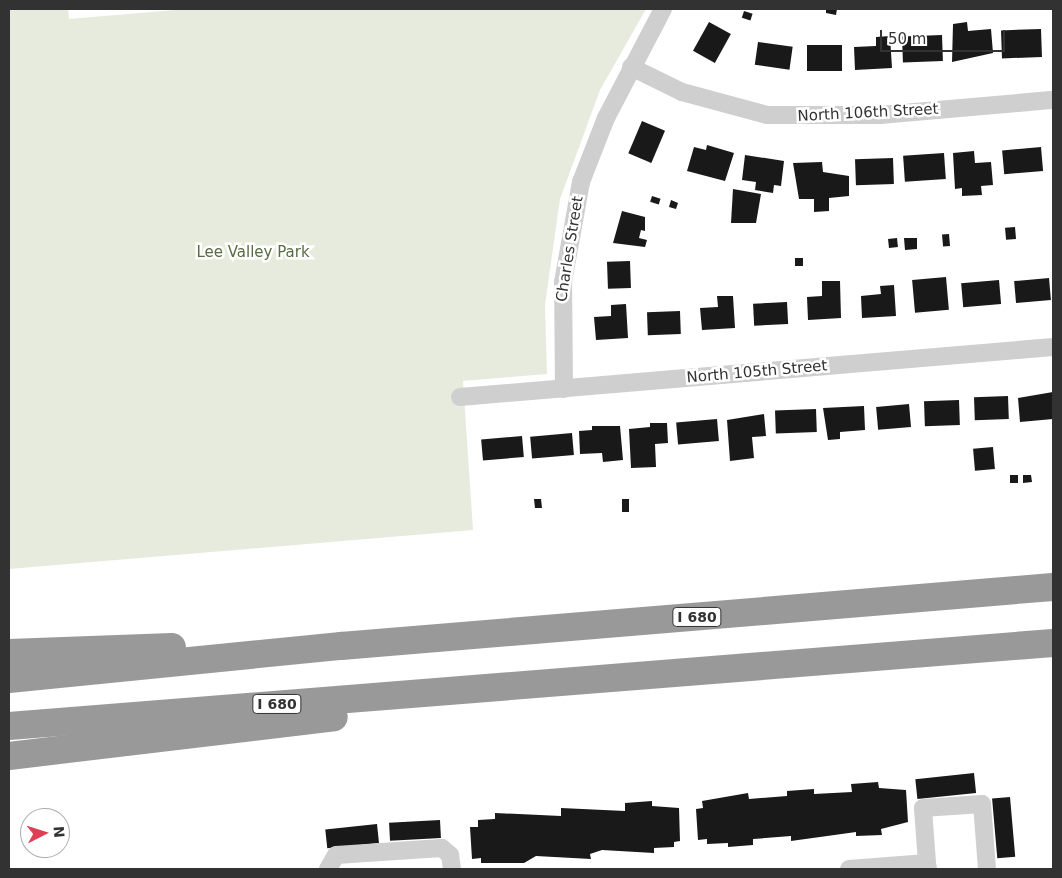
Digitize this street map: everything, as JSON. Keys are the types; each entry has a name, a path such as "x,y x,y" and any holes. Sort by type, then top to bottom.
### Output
{"highway":[{"name":"I 680","path":"9,679 341,646 1053,587"},
{"name":"I 680","path":"9,726 546,686 1053,642"},
{"path":"9,653 341,646"},
{"path":"9,756 289,723 546,686"}],"street":[{"name":"Charles Street","path":"564,389 562,291 574,209 597,137 631,67 663,9"},
{"name":"North 106th Street","path":"631,67 682,92 767,116 880,115 1053,100"},
{"name":"North 105th Street","path":"460,397 1053,347"},
{"path":"849,869 928,866 924,808 982,804 987,869"},
{"path":"328,869 336,856 442,848 450,855 452,869"}],"green space":[{"name":"Lee Valley Park","path":"9,9 68,9 69,19 187,9 646,9 600,90 560,199 545,305 547,374 463,381 473,530 9,569"}],"building":[{"path":"826,9 837,9 836,15 826,13"},
{"path":"744,11 753,14 750,20 742,18"},
{"path":"709,22 731,34 715,63 693,51"},
{"path":"967,22 968,31 991,29 993,53 952,62 953,24"},
{"path":"1041,29 1042,57 1002,58 1001,30"},
{"path":"942,35 943,61 903,62 902,36"},
{"path":"890,36 892,68 855,70 854,47 876,46 876,37"},
{"path":"758,42 793,47 789,70 755,65"},
{"path":"807,45 842,45 842,71 807,71"},
{"path":"642,121 665,131 651,163 628,153"},
{"path":"707,145 734,153 725,181 687,171 694,147 706,150"},
{"path":"1041,147 1043,171 1004,174 1002,150"},
{"path":"974,151 975,163 991,162 993,185 981,186 982,195 962,196 962,188 955,189 953,153"},
{"path":"944,153 946,179 905,182 903,156"},
{"path":"745,155 784,161 781,186 774,185 773,193 755,190 756,182 742,180"},
{"path":"893,158 894,184 856,185 855,159"},
{"path":"822,162 823,172 849,176 849,196 829,198 829,211 814,212 814,199 799,199 793,163"},
{"path":"733,189 761,194 756,223 731,223"},
{"path":"652,196 661,199 659,204 650,202"},
{"path":"671,200 678,203 676,209 669,207"},
{"path":"622,211 645,217 645,231 641,230 639,238 647,240 645,247 613,243"},
{"path":"1015,227 1016,239 1006,240 1005,228"},
{"path":"949,234 950,246 943,247 942,235"},
{"path":"897,238 898,247 889,248 888,239"},
{"path":"904,238 917,238 917,249 905,250"},
{"path":"795,258 803,258 803,266 795,266"},
{"path":"630,261 631,288 608,289 607,262"},
{"path":"946,277 949,310 915,313 912,280"},
{"path":"1049,278 1051,300 1016,303 1014,281"},
{"path":"999,280 1001,304 963,307 961,283"},
{"path":"822,281 840,281 841,318 808,320 807,297 822,296"},
{"path":"894,285 896,316 862,318 861,296 881,294 880,286"},
{"path":"717,296 733,296 735,328 702,330 700,308 718,307"},
{"path":"787,302 788,324 754,326 753,304"},
{"path":"626,304 628,338 596,340 594,317 611,316 611,305"},
{"path":"680,311 681,334 648,335 647,312"},
{"path":"1053,392 1053,419 1020,422 1018,398"},
{"path":"1008,396 1009,419 975,420 974,397"},
{"path":"959,400 960,425 925,426 924,401"},
{"path":"909,404 911,427 878,430 876,407"},
{"path":"864,406 865,430 840,432 840,439 828,440 823,408"},
{"path":"816,409 817,432 776,433 775,410"},
{"path":"764,414 766,436 752,437 754,458 730,461 727,420"},
{"path":"717,419 719,441 678,444 676,423"},
{"path":"650,423 667,423 668,443 655,444 656,467 631,468 629,429 650,427"},
{"path":"592,426 620,426 623,460 603,462 602,453 580,454 579,431 592,430"},
{"path":"572,433 574,455 532,459 530,437"},
{"path":"522,436 524,457 483,460 481,440"},
{"path":"993,447 995,469 975,471 973,449"},
{"path":"1010,475 1018,475 1018,483 1010,483"},
{"path":"1023,475 1031,475 1032,482 1023,483"},
{"path":"534,499 541,499 542,508 535,508"},
{"path":"622,499 629,499 629,512 622,512"},
{"path":"974,773 976,793 917,799 915,779"},
{"path":"878,782 879,788 906,790 908,822 881,829 882,835 856,836 856,832 791,841 791,836 753,839 753,845 728,847 728,843 707,844 707,839 698,840 696,809 703,808 702,801 748,793 749,799 787,796 787,791 814,789 814,794 852,792 851,784"},
{"path":"1010,797 1015,857 997,858 992,799"},
{"path":"652,801 652,806 679,808 680,841 674,842 674,847 654,848 654,853 602,850 590,854 591,859 536,856 524,863 481,863 481,858 472,859 470,827 478,827 478,820 495,819 495,813 561,816 561,808 625,811 625,803"},
{"path":"440,820 441,838 390,841 389,823"},
{"path":"377,824 379,843 327,848 325,829"}]}
